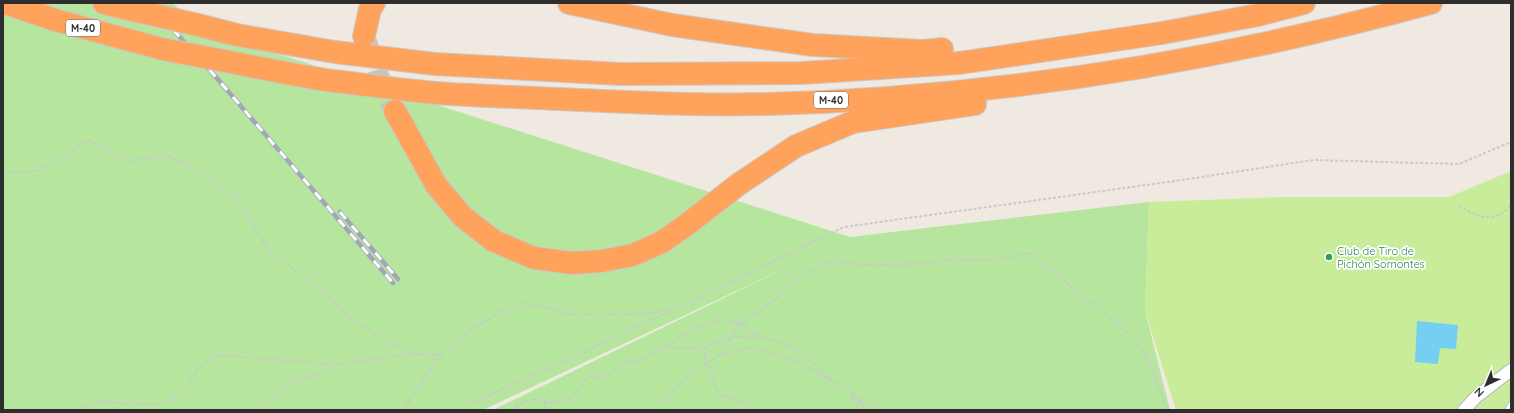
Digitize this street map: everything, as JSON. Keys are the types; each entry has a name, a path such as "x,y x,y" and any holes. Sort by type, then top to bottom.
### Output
{"highway":[{"name":"M-40","path":"5,3 55,20 162,49 331,81 438,93 687,105 769,104 894,97 963,91 1084,76 1264,44 1367,20 1431,3"},
{"path":"104,3 237,35 335,52 435,64 621,74 802,73 959,63 1162,33 1258,15 1304,3"},
{"path":"364,36 370,9 374,3"},
{"path":"569,3 672,25 813,45 923,51 1111,32 1162,33"},
{"path":"395,111 436,185 463,217 494,241 534,258 572,264 602,262 633,255 662,242 739,184 796,146 853,122 948,107 1077,91 1201,55"}],"street":[{"path":"1464,410 1476,397 1511,370"}],"lane":[{"path":"1508,410 1511,405"}],"path":[{"path":"3,174 8,172 38,172 88,140 126,160 166,156 185,163 236,197 268,250 311,282 358,324 412,354"},
{"path":"456,410 587,351 844,227 1314,160 1459,164 1511,142"},
{"path":"1459,205 1475,215 1490,218 1506,211 1511,205"},
{"path":"720,356 740,324 771,303 805,272 836,261 864,265 895,265 952,259 1001,259 1030,253 1074,290 1119,324 1142,349 1153,370 1167,410"},
{"path":"402,410 405,408 440,356 469,331 502,311 526,303 574,315 643,314 673,310"},
{"path":"512,410 523,402 537,399 550,403 562,401 574,396 588,376 601,377 611,372 621,364 631,360 638,362 701,326 721,319 740,324 760,336 797,348 836,384"},
{"path":"668,345 679,348 705,347 731,337 760,336"},
{"path":"705,347 706,364 715,386 721,395 736,400 748,406 751,410"},
{"path":"651,410 700,367 720,356 749,348 792,359 851,392 858,399 876,410"},
{"path":"78,410 100,400 119,404 167,403 187,387 198,368 219,355 331,365 412,354 440,356"},
{"path":"256,410 292,380 315,376 331,365"},
{"path":"851,392 859,410"},
{"path":"858,399 863,410"},
{"path":"545,402 546,410"}],"green space":[{"path":"3,3 173,3 197,28 850,237 1149,202 1145,311 1170,410 493,410 796,263 483,410 3,410"},
{"name":"Club de Tiro de Pichón Somontes","path":"1511,171 1511,410 1176,410 1145,311 1149,202 1283,197 1449,197"}],"water":[{"path":"1417,321 1458,325 1456,349 1440,348 1438,364 1415,362"}],"tunnel":[{"path":"365,39 376,72 395,111"}],"railway":[{"path":"149,3 215,76 393,283"},
{"path":"158,3 171,18"},
{"path":"340,212 398,279"}],"place":[{"name":"Club de Tiro de Pichón Somontes","path":"1329,257"}]}
